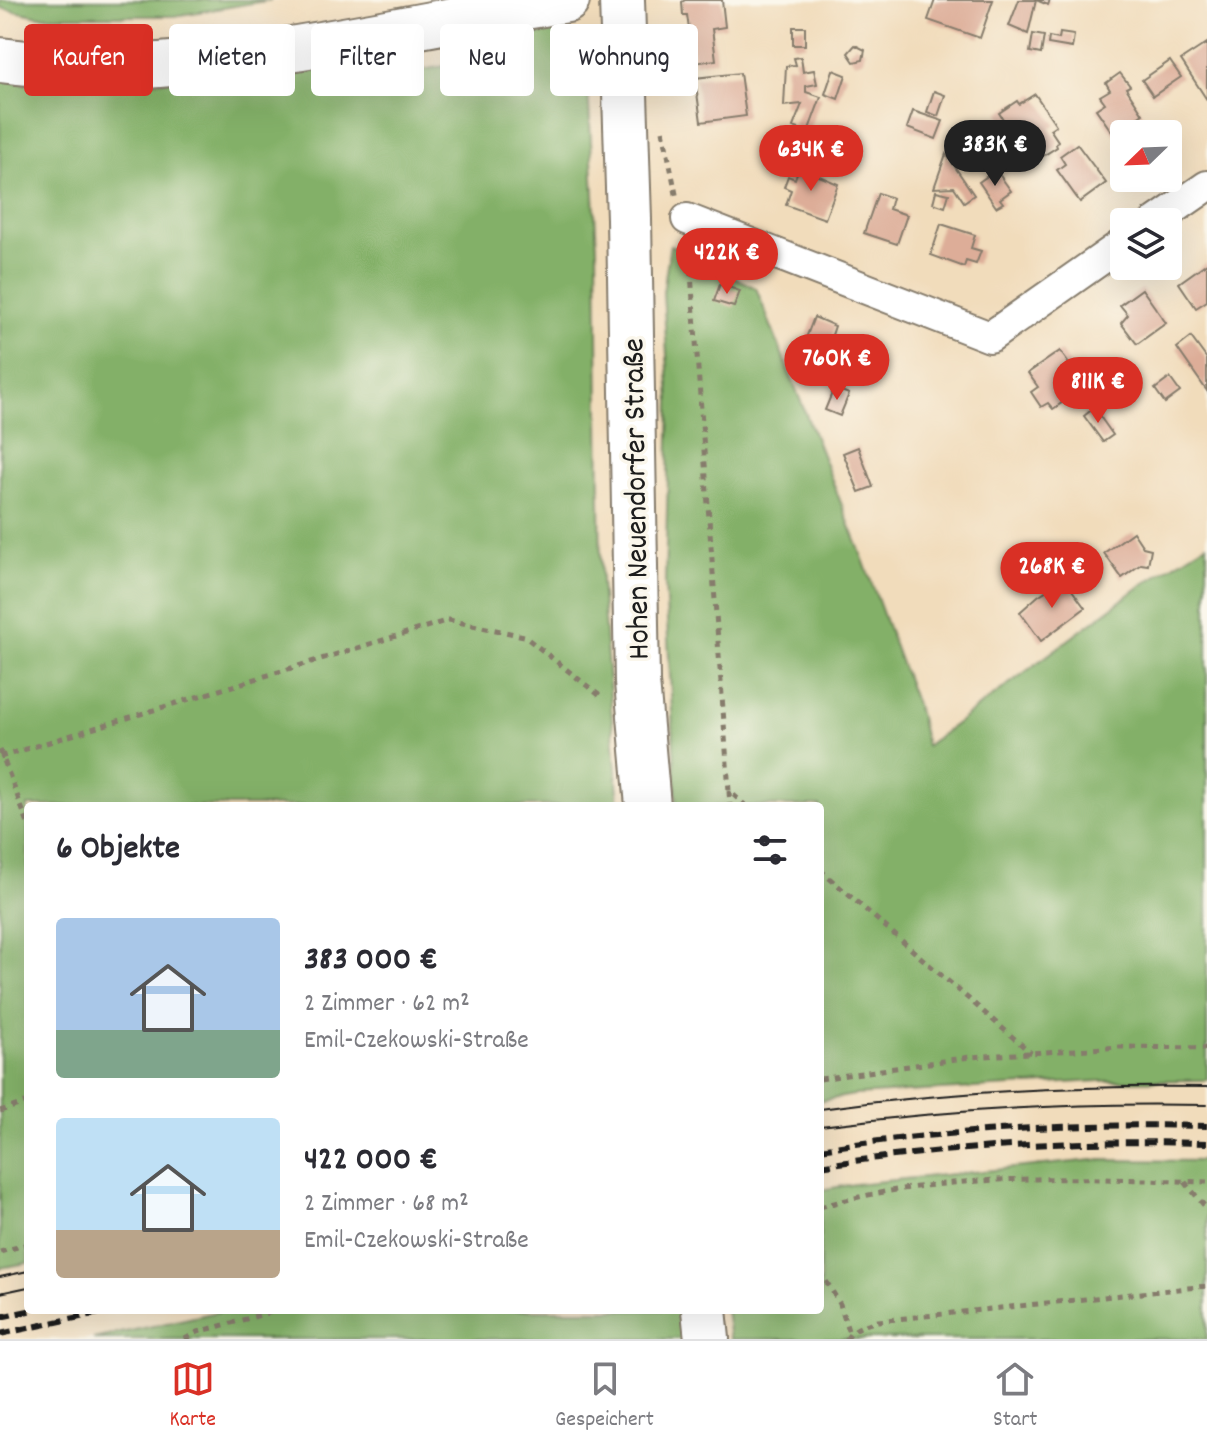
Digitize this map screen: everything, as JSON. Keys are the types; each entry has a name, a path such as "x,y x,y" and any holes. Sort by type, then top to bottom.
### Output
{"main road":[{"path":"0,60 101,68 176,64 269,52 567,0"},
{"name":"Hohen Neuendorfer Straße","path":"622,0 637,682 648,802"},
{"path":"704,1314 707,1339"}],"street":[{"path":"1175,208 1207,186"},
{"path":"681,206 990,337 1110,253"}],"path":[{"path":"660,115 681,206 730,802"},
{"path":"24,814 1,755 449,620 524,636 608,702"},
{"path":"729,791 741,802"},
{"path":"824,873 1031,1053"},
{"path":"824,1078 970,1057 1120,1047 1207,1048"},
{"path":"0,1111 24,1103"},
{"path":"824,1206 858,1195 985,1181 1083,1178 1207,1182"},
{"path":"1184,1181 1207,1209"},
{"path":"0,1252 24,1245"},
{"path":"824,1278 840,1304 848,1337 862,1326 878,1321 1207,1286"},
{"path":"185,1339 198,1332 264,1314"}],"green space":[{"path":"0,0 271,0 175,16 39,16 0,8"},
{"path":"550,30 550,96 588,96 597,248 601,582 619,802 24,802 24,1264 0,1268 0,78 24,84 24,96 153,96 153,81 169,80 169,96 295,96 295,69 311,68 311,96 424,96 424,70 440,67 440,96 534,96 534,36"},
{"path":"670,245 756,288 860,551 919,713 926,746 1142,585 1207,544 1207,1080 1099,1081 854,1095 824,1100 824,802 677,802 665,583 670,402 663,293"},
{"path":"1093,1160 1207,1161 1207,1339 730,1339 727,1314 824,1314 824,1189"},
{"path":"208,1314 680,1314 683,1339 93,1339"}],"building":[{"path":"722,0 725,27 712,29 716,60 698,62 698,24 688,24 687,15 683,15 682,2"},
{"path":"935,0 993,0 980,38 928,20"},
{"path":"1019,0 1036,0 1028,34 1009,26"},
{"path":"793,27 805,27 805,45 793,45"},
{"path":"1060,33 1074,35 1072,48 1048,44 1049,37 1059,39"},
{"path":"1033,34 1044,36 1041,54 1030,52"},
{"path":"1207,43 1207,100 1181,60"},
{"path":"855,45 865,50 863,60 854,62 848,53"},
{"path":"801,57 803,72 814,70 817,84 806,86 806,92 821,97 808,132 793,127 802,104 784,106 786,66 796,65 794,58"},
{"path":"1170,61 1181,77 1153,96 1142,80"},
{"path":"833,70 846,75 838,99 825,94"},
{"path":"740,73 746,116 701,122 698,78"},
{"path":"1120,73 1143,114 1134,120 1110,120 1110,129 1096,109 1105,103 1100,96 1110,90 1106,83"},
{"path":"934,91 945,95 938,116 927,112"},
{"path":"1035,94 1056,125 1050,129 1058,141 1057,147 1032,163 999,113"},
{"path":"913,111 943,121 936,139 907,128"},
{"path":"1077,144 1106,183 1080,202 1057,170 1065,164 1060,156"},
{"path":"946,154 974,195 964,202 954,187 934,188"},
{"path":"798,170 838,184 825,219 786,205 791,190 784,187 788,176 795,179"},
{"path":"996,170 1011,191 1000,199 1003,203 996,207 979,182"},
{"path":"936,191 949,194 945,207 933,203"},
{"path":"878,193 892,198 889,209 907,215 897,244 864,233"},
{"path":"941,224 975,235 971,248 981,251 976,264 966,261 964,267 931,255"},
{"path":"1207,263 1207,301 1196,308 1179,283"},
{"path":"720,284 740,291 734,307 714,301"},
{"path":"1142,289 1166,323 1137,344 1121,323 1128,315 1120,305"},
{"path":"814,317 835,326 831,338 838,341 833,353 826,350 821,362 800,354"},
{"path":"1191,337 1207,359 1207,391 1177,348"},
{"path":"1060,351 1085,387 1053,409 1048,403 1041,407 1031,392 1038,387 1028,373"},
{"path":"1170,378 1180,392 1165,403 1155,389"},
{"path":"834,388 849,394 840,416 825,410"},
{"path":"1094,408 1113,435 1103,442 1084,416"},
{"path":"858,447 873,487 859,492 843,453"},
{"path":"1133,532 1143,547 1151,549 1148,565 1141,564 1122,578 1104,553"},
{"path":"1064,579 1085,608 1041,641 1020,612"}],"tram line":[{"path":"824,1109 1013,1091 1207,1087"},
{"path":"824,1126 1013,1108 1207,1105"},
{"path":"0,1277 24,1272"},
{"path":"0,1293 24,1288"}],"railway":[{"path":"824,1148 1013,1129 1207,1126"},
{"path":"824,1165 1013,1146 1207,1143"},
{"path":"0,1317 24,1312"},
{"path":"0,1334 94,1314"}]}
